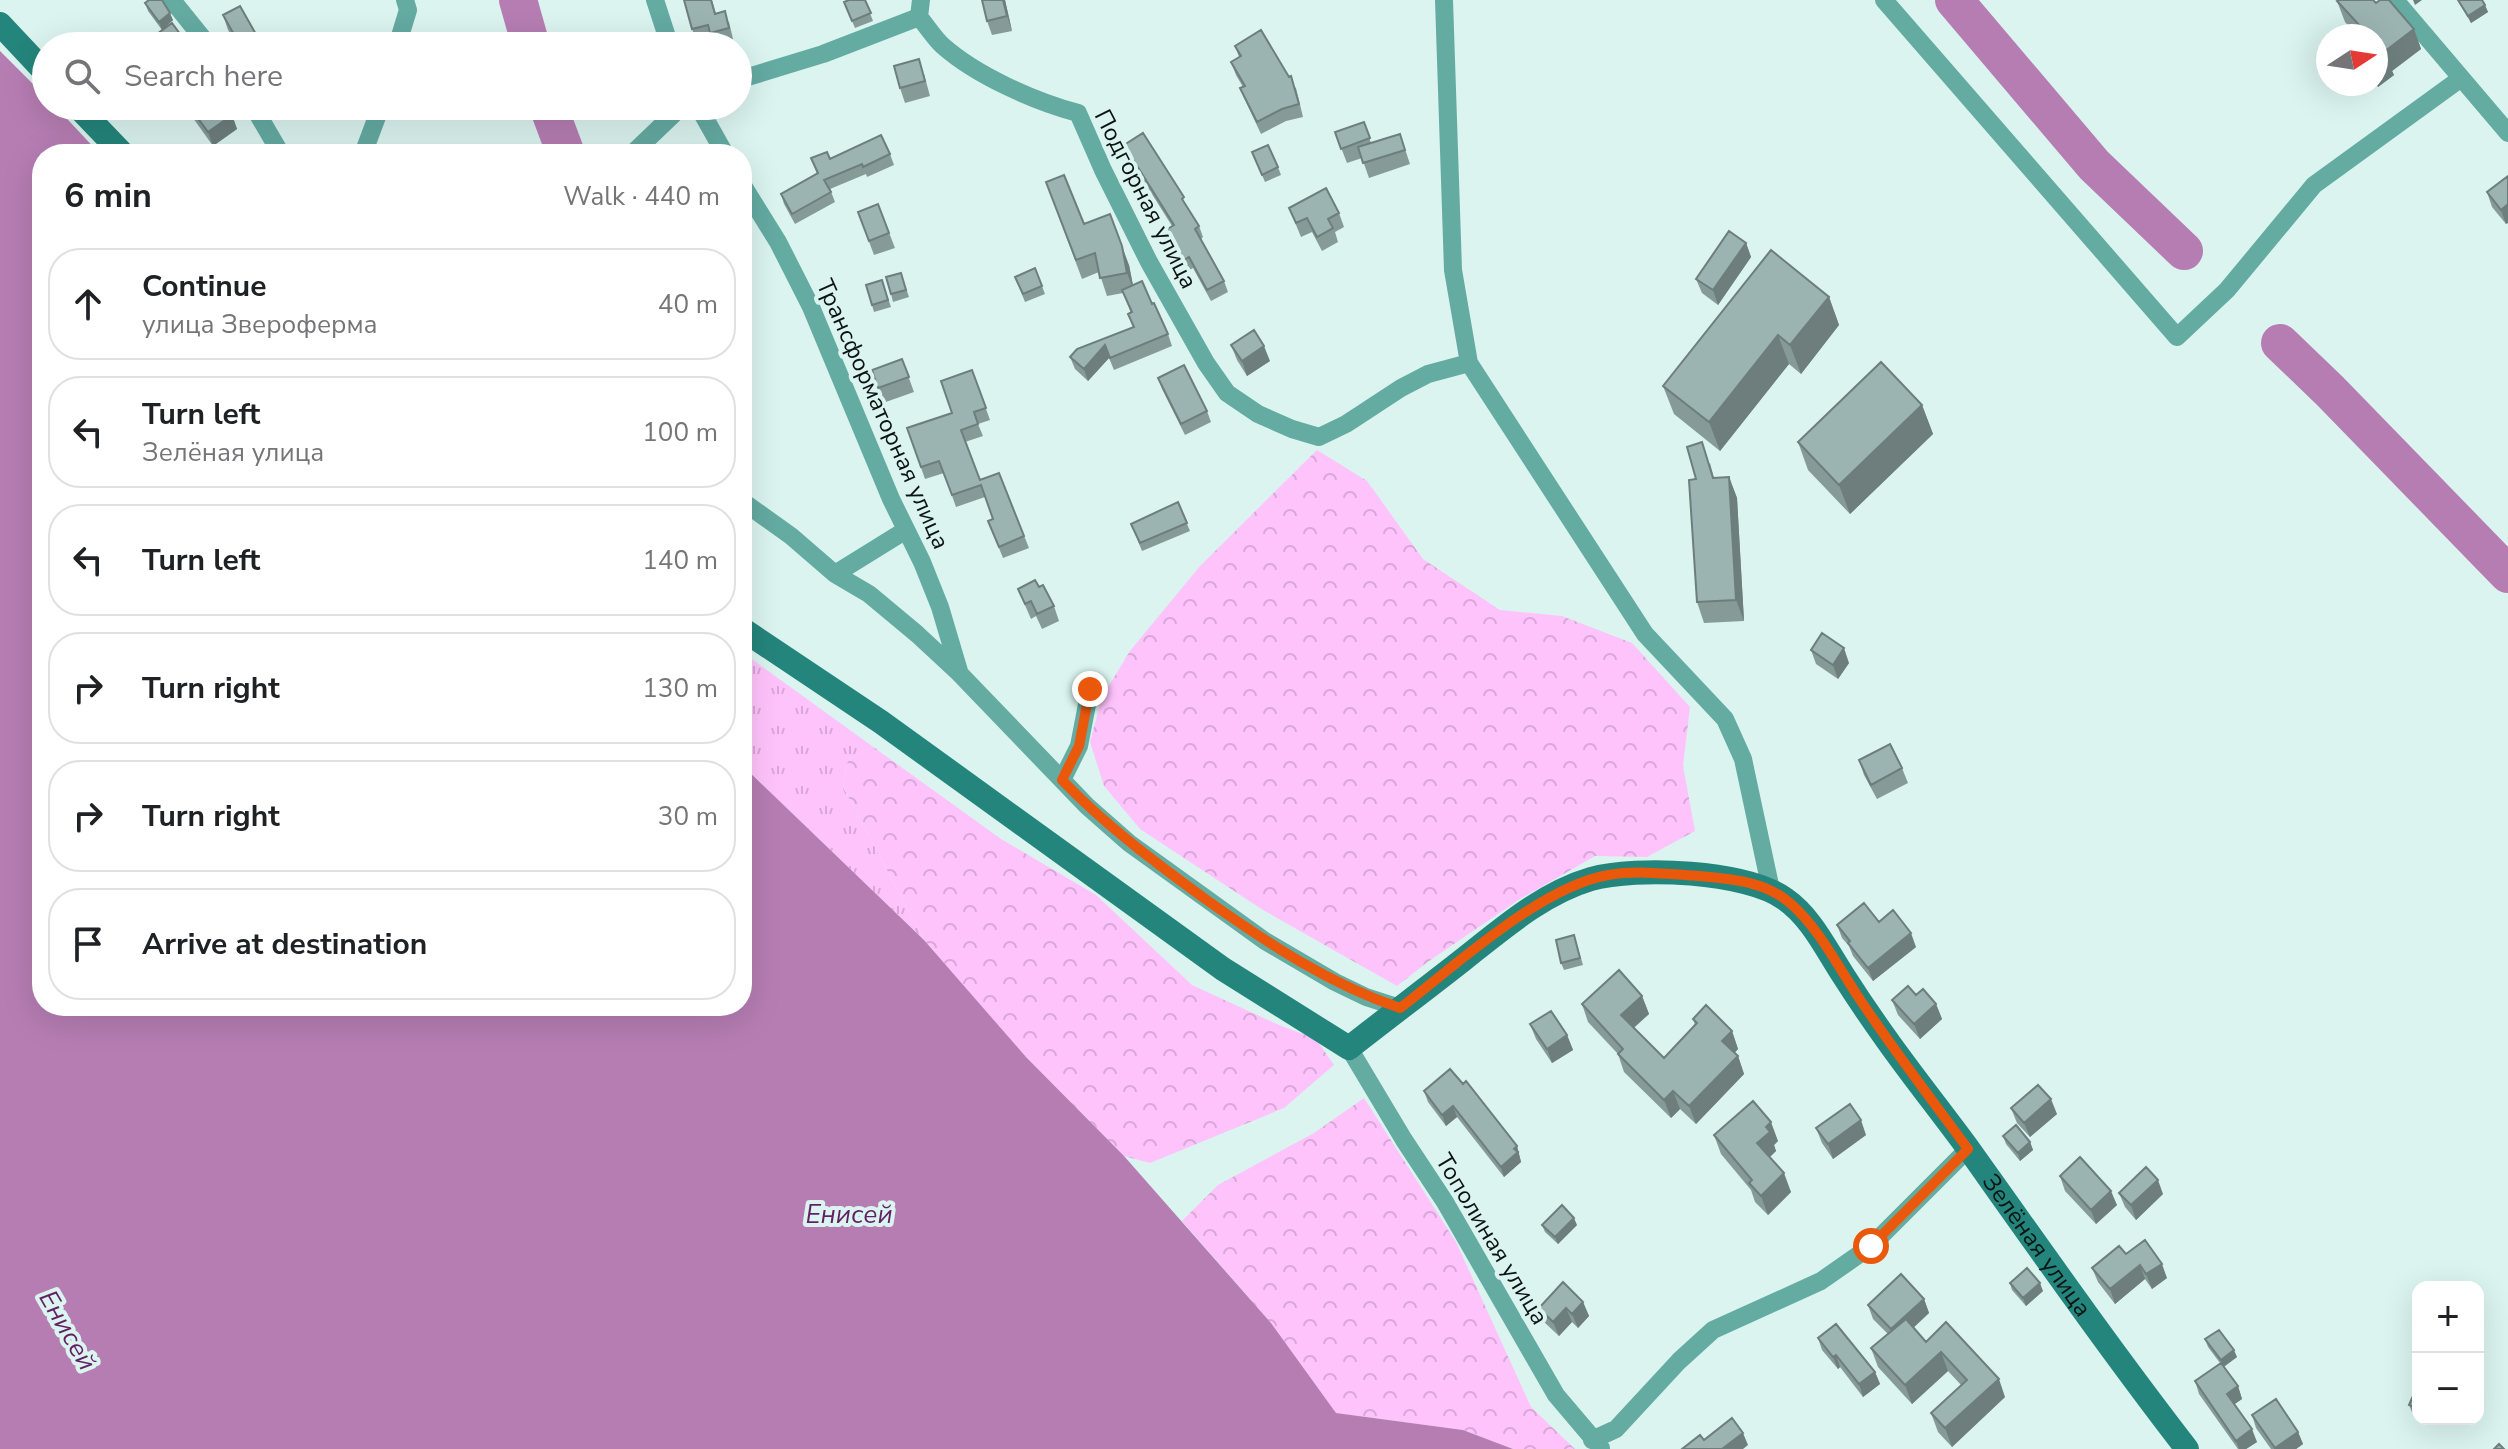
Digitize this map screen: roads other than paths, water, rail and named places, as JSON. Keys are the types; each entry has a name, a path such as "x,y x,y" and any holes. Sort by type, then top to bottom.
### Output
{"street":[{"path":"172,0 198,32"},
{"path":"401,32 408,10 405,0"},
{"path":"655,0 665,32"},
{"path":"752,636 881,722 1223,969 1349,1048 1508,924 1588,880 1652,872 1730,879 1771,890 1743,759 1725,719 1645,634 1469,363 1453,270 1444,0"},
{"path":"1884,0 2177,337 2227,290 2314,185 2460,79"},
{"path":"2395,0 2508,133"},
{"path":"752,76 823,54 920,8"},
{"name":"Подгорная улица","path":"920,8 942,46 988,76 1055,107 1078,113 1149,262 1206,363 1227,393 1258,414 1319,437 1428,374 1469,363"},
{"path":"0,24 32,58"},
{"path":"90,120 113,144"},
{"path":"261,120 275,144"},
{"path":"367,144 376,120"},
{"path":"642,144 667,120"},
{"path":"706,120 719,144"},
{"name":"Трансформаторная улица","path":"752,200 778,242 811,307 940,607 959,673"},
{"path":"752,508 791,536 835,574 869,594 917,634 1129,843 1265,941 1335,982 1366,997 1400,1008"},
{"path":"835,574 906,530"},
{"path":"1062,780 1079,746 1090,689"},
{"name":"Зелёная улица","path":"1771,890 1788,901 1810,924 1889,1042 2082,1310 2187,1449"},
{"name":"Тополиная улица","path":"1349,1048 1445,1202 1556,1395 1597,1445"},
{"path":"1597,1445 1713,1330 1821,1281 1871,1246 1968,1149"}],"water":[{"name":"Енисей","path":"0,51 32,83 32,120 68,120 91,144 32,144 32,1016 752,1016 752,775 924,940 1026,1057 1124,1156 1271,1323 1336,1413 1463,1430 1513,1449 0,1449"}],"waterway":[{"path":"518,0 527,32"},
{"path":"1954,0 2094,165 2184,251"},
{"path":"553,120 562,144"},
{"path":"2280,343 2508,574"}]}
